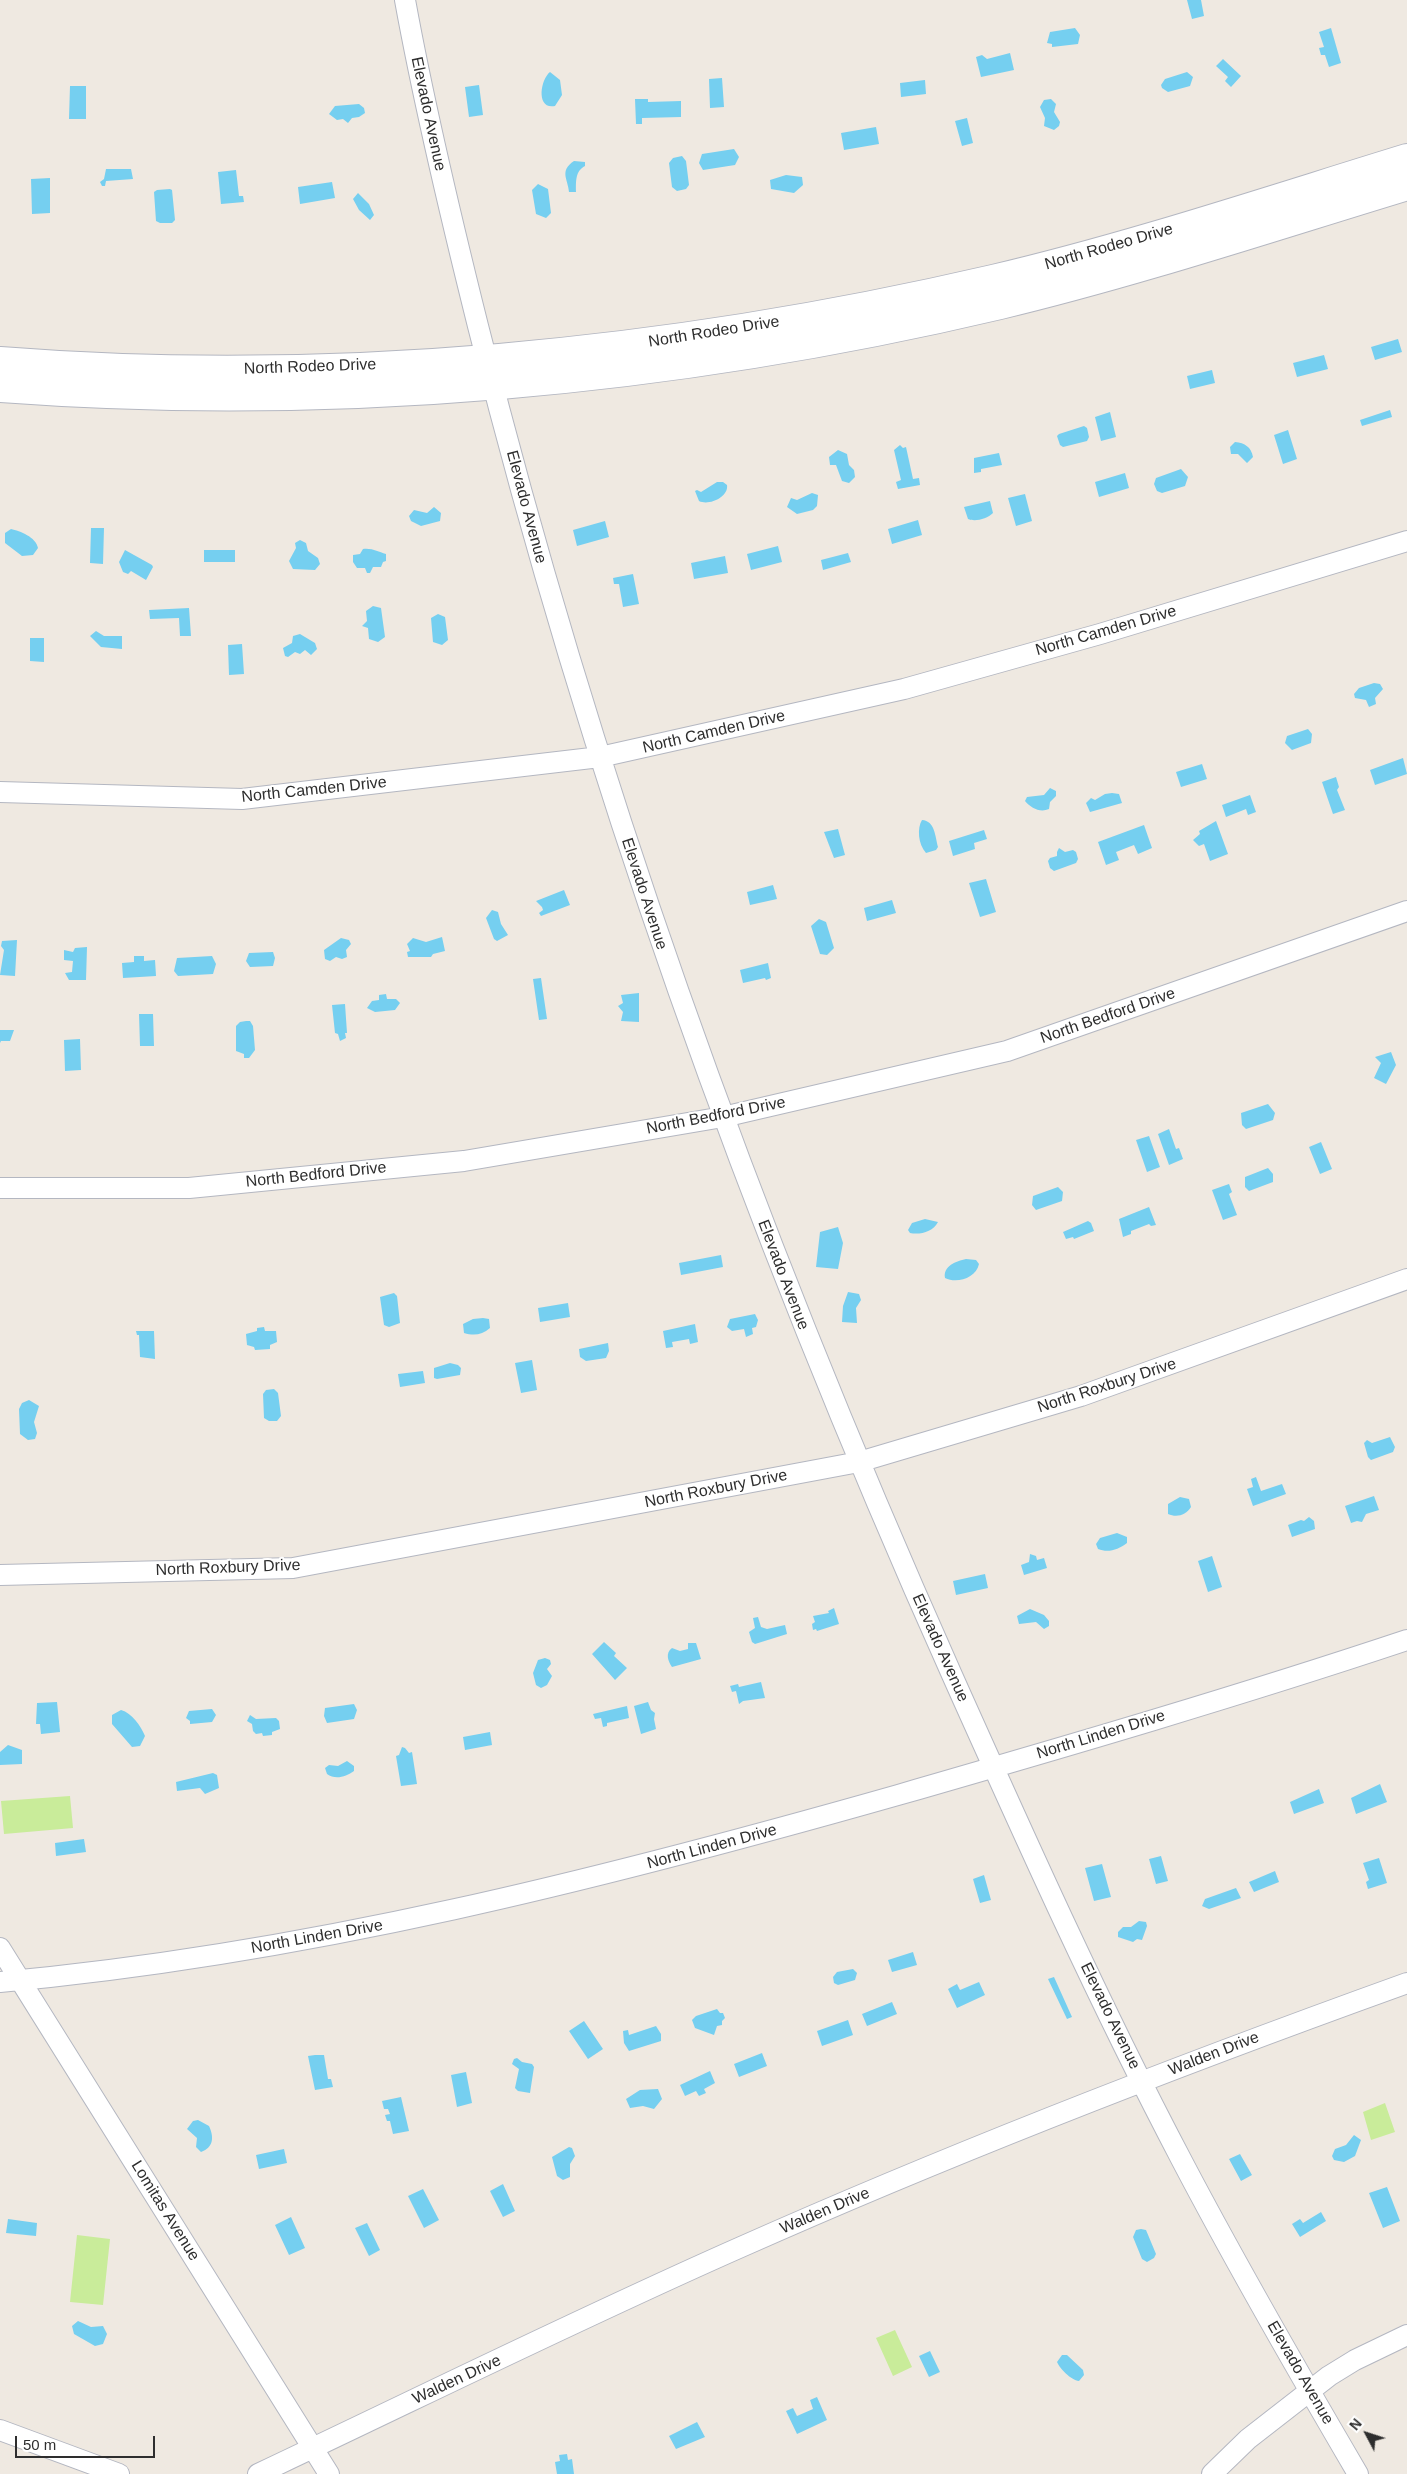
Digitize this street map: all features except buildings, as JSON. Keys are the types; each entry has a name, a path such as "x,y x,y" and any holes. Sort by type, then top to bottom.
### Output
{"street":[{"name":"Elevado Avenue","path":"404,0 435,150 486,358 544,571 600,757 659,939 788,1290 859,1462 993,1767 1142,2081 1181,2160 1310,2393 1358,2474"},
{"name":"North Rodeo Drive","path":"0,361 207,369 380,365 486,358 667,340 752,327 917,296 1082,256 1407,158"},
{"name":"North Rodeo Drive","path":"0,388 118,394 216,396 381,392 493,385 680,365 775,350 922,322 1080,284 1407,186"},
{"name":"North Camden Drive","path":"0,792 242,799 600,757 904,689 1110,631 1407,541"},
{"name":"North Bedford Drive","path":"0,1188 189,1188 464,1161 723,1117 1007,1051 1407,911"},
{"name":"North Roxbury Drive","path":"0,1575 292,1568 859,1462 1081,1396 1407,1279"},
{"name":"North Linden Drive","path":"10,1981 250,1949 454,1911 649,1864 993,1767 1407,1640"},
{"name":"Lomitas Avenue","path":"0,1948 10,1981 329,2474"},
{"name":"Walden Drive","path":"258,2474 742,2246 1010,2133 1142,2081 1407,1983"},
{"path":"1212,2474 1248,2439 1310,2393 1329,2376 1355,2360 1407,2335"},
{"path":"1,2432 119,2474"}],"green space":[{"path":"70,1796 73,1828 4,1834 1,1801"},
{"path":"1385,2103 1395,2132 1371,2140 1363,2112"},
{"path":"77,2235 110,2239 103,2305 70,2302"},
{"path":"895,2330 912,2367 893,2376 876,2338"}],"water":[{"path":"1187,0 1201,0 1204,16 1192,19"},
{"path":"1075,28 1080,35 1078,44 1052,47 1052,44 1047,43 1050,32"},
{"path":"1331,28 1341,63 1329,67 1325,55 1321,55 1319,48 1324,47 1319,32"},
{"path":"1010,53 1014,70 981,77 976,57 982,55 987,59"},
{"path":"1223,59 1241,76 1231,87 1225,81 1228,77 1216,66"},
{"path":"550,72 560,80 562,95 555,106 545,104 542,99 542,87"},
{"path":"1187,72 1193,77 1190,86 1168,92 1162,88 1161,85 1165,79"},
{"path":"722,78 724,107 710,108 709,79"},
{"path":"925,80 926,94 901,97 900,83"},
{"path":"479,85 483,115 469,117 465,87"},
{"path":"70,86 86,86 86,119 69,119"},
{"path":"635,99 648,99 648,102 681,101 681,117 642,118 642,124 636,124"},
{"path":"1051,99 1056,104 1054,112 1060,122 1059,126 1054,130 1044,126 1045,118 1040,107 1044,100"},
{"path":"359,104 364,108 365,113 359,117 352,118 348,123 343,119 337,120 329,114 335,106"},
{"path":"967,118 973,143 962,146 955,121"},
{"path":"876,127 879,144 844,150 841,133"},
{"path":"734,149 739,157 735,165 703,170 699,163 702,154"},
{"path":"682,156 686,161 689,185 686,189 677,191 672,187 669,163 673,158"},
{"path":"574,161 585,162 585,166 579,171 576,181 576,192 569,192 566,172 569,165"},
{"path":"106,169 131,169 133,179 106,181 105,186 102,186 100,182 104,179"},
{"path":"236,170 239,196 243,196 244,202 221,204 218,172"},
{"path":"786,175 802,177 803,185 794,193 771,189 770,180"},
{"path":"50,178 50,213 32,214 31,179"},
{"path":"332,182 335,198 300,204 298,187"},
{"path":"538,184 548,189 551,213 546,218 536,214 532,190"},
{"path":"172,190 175,220 172,223 160,223 156,221 154,192"},
{"path":"358,193 369,204 374,215 370,220 359,210 353,199"},
{"path":"1398,339 1402,352 1375,360 1371,347"},
{"path":"1324,355 1328,369 1297,377 1293,363"},
{"path":"1212,370 1215,383 1190,389 1187,376"},
{"path":"1390,410 1392,417 1362,426 1360,420"},
{"path":"1110,412 1116,437 1101,441 1095,417"},
{"path":"1084,426 1087,428 1089,437 1087,441 1063,447 1060,445 1057,436 1059,434"},
{"path":"1288,430 1297,459 1283,464 1274,435"},
{"path":"1235,442 1242,443 1251,451 1253,457 1247,463 1238,454 1231,454 1230,447"},
{"path":"900,445 903,448 906,447 913,479 919,478 920,485 898,489 896,482 901,480 894,450"},
{"path":"838,450 847,454 849,465 854,470 855,477 849,483 842,481 836,465 830,465 829,457"},
{"path":"999,453 1002,465 981,469 981,472 974,473 974,458"},
{"path":"1181,469 1188,477 1185,486 1162,493 1157,491 1154,484 1156,478"},
{"path":"1125,473 1129,488 1099,497 1095,482"},
{"path":"717,482 723,482 727,485 727,489 722,497 708,502 699,501 695,491 701,492"},
{"path":"812,493 818,495 817,506 813,510 797,514 787,507 791,498 797,500"},
{"path":"1025,494 1032,521 1016,526 1008,498"},
{"path":"990,501 993,513 977,520 968,519 964,507"},
{"path":"434,507 441,513 440,521 421,526 411,521 409,516 414,510 427,513"},
{"path":"918,520 922,535 892,544 888,529"},
{"path":"605,521 609,537 577,546 573,530"},
{"path":"91,528 104,528 103,564 90,563"},
{"path":"11,529 23,533 37,544 38,548 33,555 22,556 5,543 5,533"},
{"path":"300,540 306,543 308,551 318,558 320,564 315,570 293,569 289,561 296,548 295,543"},
{"path":"778,546 782,562 751,570 747,554"},
{"path":"363,549 386,554 386,561 383,562 381,567 373,567 370,573 367,573 365,568 357,568 353,562 353,555 360,554"},
{"path":"125,550 152,565 153,567 146,580 131,571 128,574 123,572 119,562"},
{"path":"204,550 235,550 235,562 204,562"},
{"path":"848,553 851,562 823,570 821,560"},
{"path":"725,556 728,573 694,579 691,563"},
{"path":"633,574 639,604 623,607 619,584 614,584 613,578"},
{"path":"373,606 381,608 385,637 378,642 369,639 368,628 362,626 367,621 366,611"},
{"path":"189,608 191,636 180,636 179,618 150,619 149,610"},
{"path":"438,614 445,617 448,640 442,645 433,642 431,618"},
{"path":"96,631 104,636 122,636 122,649 101,647 90,636"},
{"path":"300,634 315,643 317,649 311,655 305,650 300,654 295,652 288,657 285,656 283,648 292,643 293,636"},
{"path":"30,638 44,638 44,662 30,661"},
{"path":"242,644 244,674 229,675 228,645"},
{"path":"1374,683 1380,684 1383,689 1375,698 1376,704 1369,707 1366,700 1355,698 1354,694 1359,688"},
{"path":"1308,729 1312,734 1311,743 1292,750 1285,743 1287,736"},
{"path":"1403,758 1407,774 1375,785 1370,770"},
{"path":"1202,764 1207,779 1181,787 1176,772"},
{"path":"1336,777 1339,787 1337,790 1345,810 1333,814 1322,782"},
{"path":"1050,788 1056,791 1056,796 1050,802 1049,809 1036,809 1025,801 1027,797 1044,795"},
{"path":"1105,794 1119,794 1122,803 1090,812 1086,803 1091,798 1095,800"},
{"path":"1250,795 1256,812 1248,815 1246,809 1226,817 1222,805"},
{"path":"922,820 930,823 932,826 938,847 936,850 926,853 921,845 919,836 919,827"},
{"path":"1216,821 1228,854 1210,861 1204,844 1199,846 1193,840 1200,834 1199,831"},
{"path":"1144,825 1152,848 1138,854 1134,845 1116,852 1119,860 1106,865 1098,842"},
{"path":"838,829 845,855 834,858 824,832"},
{"path":"984,830 987,839 974,843 975,849 953,856 949,841"},
{"path":"1059,848 1065,852 1073,850 1076,852 1078,859 1076,863 1054,871 1050,868 1048,861 1050,858 1057,856"},
{"path":"986,879 996,912 980,917 969,883"},
{"path":"773,885 777,899 750,905 747,892"},
{"path":"564,890 570,905 541,916 539,913 543,910 542,907 536,901"},
{"path":"892,900 896,913 867,921 864,908"},
{"path":"492,910 498,912 501,924 508,935 497,941 494,939 486,918"},
{"path":"819,919 826,922 834,948 827,955 820,954 811,926"},
{"path":"442,937 445,951 433,954 431,957 408,957 407,952 410,951 407,944 413,938 426,942"},
{"path":"341,938 349,940 351,944 346,950 347,957 342,959 336,957 330,961 325,959 324,950"},
{"path":"17,940 15,976 0,975 4,950 1,946 2,941"},
{"path":"87,947 86,980 69,980 65,973 72,972 73,961 64,960 64,950 73,952 75,948"},
{"path":"273,952 275,958 273,966 250,967 246,961 249,953"},
{"path":"134,956 144,956 144,961 155,960 156,976 123,978 122,963 134,962"},
{"path":"212,956 216,964 213,974 178,976 174,971 177,958"},
{"path":"768,963 771,978 743,983 740,970"},
{"path":"541,978 547,1019 539,1020 533,979"},
{"path":"639,993 639,1022 621,1021 623,1012 618,1006 623,1003 621,995"},
{"path":"386,994 387,999 396,999 400,1003 395,1010 375,1012 367,1008 372,1001 379,1000 379,995"},
{"path":"345,1004 347,1033 345,1033 346,1038 340,1041 338,1034 335,1033 332,1005"},
{"path":"139,1014 153,1014 154,1046 140,1046"},
{"path":"250,1021 253,1026 255,1050 249,1058 244,1058 244,1054 236,1051 236,1026 240,1022"},
{"path":"0,1030 14,1030 10,1041 1,1041 0,1043"},
{"path":"80,1039 81,1070 65,1071 64,1040"},
{"path":"1391,1052 1396,1065 1386,1084 1374,1078 1381,1063 1375,1057"},
{"path":"1268,1104 1275,1113 1273,1120 1246,1129 1242,1125 1241,1113"},
{"path":"1169,1129 1176,1149 1179,1148 1183,1159 1169,1165 1158,1134"},
{"path":"1149,1136 1160,1167 1147,1172 1136,1140"},
{"path":"1321,1142 1332,1169 1320,1174 1309,1147"},
{"path":"1268,1168 1273,1174 1273,1182 1249,1191 1245,1187 1245,1177"},
{"path":"1229,1184 1232,1192 1229,1194 1237,1215 1223,1220 1212,1190"},
{"path":"1058,1187 1063,1192 1062,1201 1036,1210 1032,1205 1033,1196"},
{"path":"1149,1207 1156,1225 1151,1226 1149,1224 1131,1231 1131,1234 1123,1237 1119,1219"},
{"path":"925,1219 938,1222 926,1232 910,1233 908,1230 912,1223"},
{"path":"1088,1221 1091,1223 1094,1231 1074,1239 1073,1237 1066,1239 1063,1232"},
{"path":"838,1227 843,1243 838,1269 816,1267 820,1232"},
{"path":"721,1255 723,1267 681,1275 679,1263"},
{"path":"966,1259 976,1260 979,1264 974,1273 960,1280 945,1278 948,1267"},
{"path":"848,1292 859,1294 861,1300 856,1308 857,1323 842,1322 843,1306"},
{"path":"394,1293 397,1296 400,1323 389,1327 384,1325 380,1297"},
{"path":"568,1303 570,1317 540,1322 538,1308"},
{"path":"755,1314 758,1320 756,1327 752,1328 753,1334 746,1337 744,1329 732,1331 727,1327 730,1319"},
{"path":"473,1319 489,1319 490,1328 478,1334 464,1333 463,1324"},
{"path":"695,1324 698,1342 690,1344 689,1339 672,1342 673,1347 666,1348 663,1331"},
{"path":"264,1327 265,1331 276,1331 277,1342 270,1345 270,1349 255,1350 254,1347 247,1345 246,1334 257,1331 257,1328"},
{"path":"136,1331 154,1331 155,1359 140,1357 139,1335 137,1335"},
{"path":"608,1343 609,1351 606,1358 586,1361 580,1357 579,1349"},
{"path":"532,1360 537,1390 521,1393 515,1363"},
{"path":"450,1363 461,1368 460,1375 434,1378 434,1368"},
{"path":"423,1371 425,1383 400,1387 398,1374"},
{"path":"274,1389 278,1393 281,1416 277,1421 269,1421 264,1418 263,1394 266,1390"},
{"path":"29,1400 39,1406 34,1422 37,1433 35,1439 28,1440 20,1434 19,1409 22,1403"},
{"path":"1390,1437 1395,1447 1393,1452 1371,1460 1368,1457 1364,1443 1367,1440 1372,1443"},
{"path":"1256,1477 1261,1491 1282,1484 1286,1494 1253,1506 1247,1489 1253,1487 1251,1479"},
{"path":"1374,1496 1379,1510 1366,1514 1362,1522 1351,1523 1345,1506"},
{"path":"1180,1497 1189,1499 1191,1507 1181,1515 1168,1514 1168,1504"},
{"path":"1309,1517 1314,1521 1315,1529 1292,1537 1288,1525 1301,1520 1304,1521"},
{"path":"1117,1533 1127,1537 1127,1543 1113,1550 1105,1551 1098,1549 1096,1544 1100,1538"},
{"path":"1030,1554 1036,1556 1037,1560 1044,1558 1047,1568 1024,1575 1021,1565 1029,1562"},
{"path":"1212,1556 1222,1587 1208,1592 1198,1561"},
{"path":"985,1574 988,1588 956,1595 953,1581"},
{"path":"834,1608 839,1624 817,1631 816,1629 813,1630 812,1624 815,1622 813,1616 829,1613 828,1611"},
{"path":"1030,1609 1044,1615 1049,1621 1049,1626 1044,1629 1036,1622 1019,1624 1017,1616"},
{"path":"758,1617 761,1627 767,1629 785,1625 787,1634 755,1644 752,1642 749,1632 755,1628 753,1618"},
{"path":"604,1642 616,1653 614,1656 627,1668 615,1680 592,1654"},
{"path":"688,1643 696,1643 701,1659 672,1667 669,1662 668,1652 672,1648 680,1651 688,1649"},
{"path":"545,1658 550,1660 551,1664 547,1669 552,1676 547,1685 541,1688 536,1685 533,1673 538,1660"},
{"path":"761,1682 765,1698 743,1701 739,1704 736,1691 732,1692 730,1686 738,1684 739,1687"},
{"path":"57,1702 60,1732 41,1734 40,1724 36,1724 37,1703"},
{"path":"648,1702 651,1710 655,1713 656,1729 641,1734 634,1706"},
{"path":"354,1704 357,1710 354,1719 327,1723 324,1716 325,1708"},
{"path":"627,1706 629,1718 607,1723 607,1726 603,1727 601,1718 595,1719 593,1714"},
{"path":"212,1709 216,1715 212,1722 190,1724 190,1721 186,1718 189,1711"},
{"path":"121,1710 139,1724 145,1736 140,1746 132,1747 112,1724 112,1715"},
{"path":"250,1715 256,1719 276,1718 279,1721 280,1729 272,1732 272,1735 263,1736 262,1733 256,1734 253,1731 252,1724 247,1721"},
{"path":"490,1732 492,1745 465,1750 463,1737"},
{"path":"8,1745 22,1750 22,1764 0,1765 0,1752"},
{"path":"402,1747 409,1753 412,1752 417,1784 401,1786 396,1756 399,1755"},
{"path":"347,1761 354,1766 354,1771 351,1773 337,1777 327,1774 325,1768 329,1765 338,1766"},
{"path":"213,1773 217,1775 219,1788 205,1794 200,1788 177,1791 176,1782"},
{"path":"1380,1784 1387,1802 1356,1814 1351,1798"},
{"path":"1319,1789 1324,1803 1294,1814 1290,1802"},
{"path":"84,1839 86,1852 56,1856 55,1843"},
{"path":"1161,1856 1168,1881 1156,1884 1149,1859"},
{"path":"1379,1858 1387,1883 1368,1889 1366,1882 1369,1880 1363,1863"},
{"path":"1102,1864 1111,1897 1094,1901 1085,1868"},
{"path":"1275,1871 1279,1882 1254,1892 1249,1882"},
{"path":"984,1875 991,1900 980,1903 973,1879"},
{"path":"1236,1888 1241,1898 1209,1909 1202,1906 1205,1899"},
{"path":"1139,1921 1146,1922 1147,1926 1142,1940 1137,1939 1133,1942 1118,1937 1118,1932 1123,1927 1131,1927"},
{"path":"913,1952 917,1965 892,1972 888,1960"},
{"path":"853,1969 857,1973 855,1980 838,1985 834,1983 833,1977 837,1972"},
{"path":"1054,1977 1072,2017 1067,2019 1048,1979"},
{"path":"979,1982 985,1995 957,2008 948,1989 957,1984 960,1990"},
{"path":"892,2002 897,2014 867,2026 862,2014"},
{"path":"717,2009 720,2013 723,2013 725,2018 722,2021 722,2025 717,2026 714,2035 695,2028 692,2020 696,2016"},
{"path":"848,2020 853,2035 822,2046 817,2031"},
{"path":"584,2021 603,2049 588,2059 569,2031"},
{"path":"656,2026 661,2034 661,2041 629,2051 624,2043 623,2031 628,2030 629,2035"},
{"path":"762,2053 767,2066 739,2077 734,2064"},
{"path":"324,2055 328,2079 331,2079 333,2087 315,2090 308,2056"},
{"path":"517,2058 522,2062 532,2064 534,2067 530,2093 518,2091 515,2088 519,2069 512,2064 514,2059"},
{"path":"710,2071 715,2083 704,2089 706,2093 699,2096 696,2091 685,2096 680,2085"},
{"path":"466,2072 472,2103 457,2107 451,2075"},
{"path":"658,2089 662,2099 654,2109 643,2106 630,2108 626,2099 640,2090"},
{"path":"401,2097 409,2131 393,2134 390,2121 387,2121 385,2115 390,2114 388,2109 384,2109 382,2101"},
{"path":"198,2120 209,2126 212,2134 211,2144 201,2152 196,2147 197,2138 187,2129 193,2121"},
{"path":"1354,2135 1361,2140 1355,2156 1344,2162 1334,2160 1332,2156 1335,2149 1346,2145"},
{"path":"569,2147 572,2148 575,2156 570,2164 570,2177 563,2180 557,2176 552,2157"},
{"path":"284,2149 287,2163 259,2169 256,2155"},
{"path":"1240,2154 1252,2175 1241,2181 1229,2159"},
{"path":"503,2184 515,2211 503,2217 490,2191"},
{"path":"1387,2187 1400,2221 1383,2228 1369,2193"},
{"path":"423,2189 439,2220 424,2228 408,2196"},
{"path":"1321,2212 1326,2221 1300,2237 1292,2224 1300,2219 1303,2223"},
{"path":"291,2217 305,2248 289,2255 275,2225"},
{"path":"8,2219 37,2223 36,2236 6,2233"},
{"path":"367,2223 380,2250 369,2256 355,2228"},
{"path":"1136,2230 1146,2230 1156,2254 1154,2258 1147,2262 1142,2259 1133,2237"},
{"path":"78,2321 91,2327 103,2326 107,2334 103,2344 95,2346 74,2334 72,2326"},
{"path":"930,2351 940,2372 929,2377 919,2356"},
{"path":"1062,2355 1067,2355 1083,2370 1084,2375 1079,2381 1069,2376 1058,2365 1057,2362"},
{"path":"817,2397 827,2420 797,2434 786,2411 793,2408 797,2416 813,2409 810,2400"},
{"path":"697,2422 705,2437 676,2449 669,2436"},
{"path":"567,2454 568,2460 572,2459 574,2474 557,2474 555,2462 560,2461 559,2455"}]}
